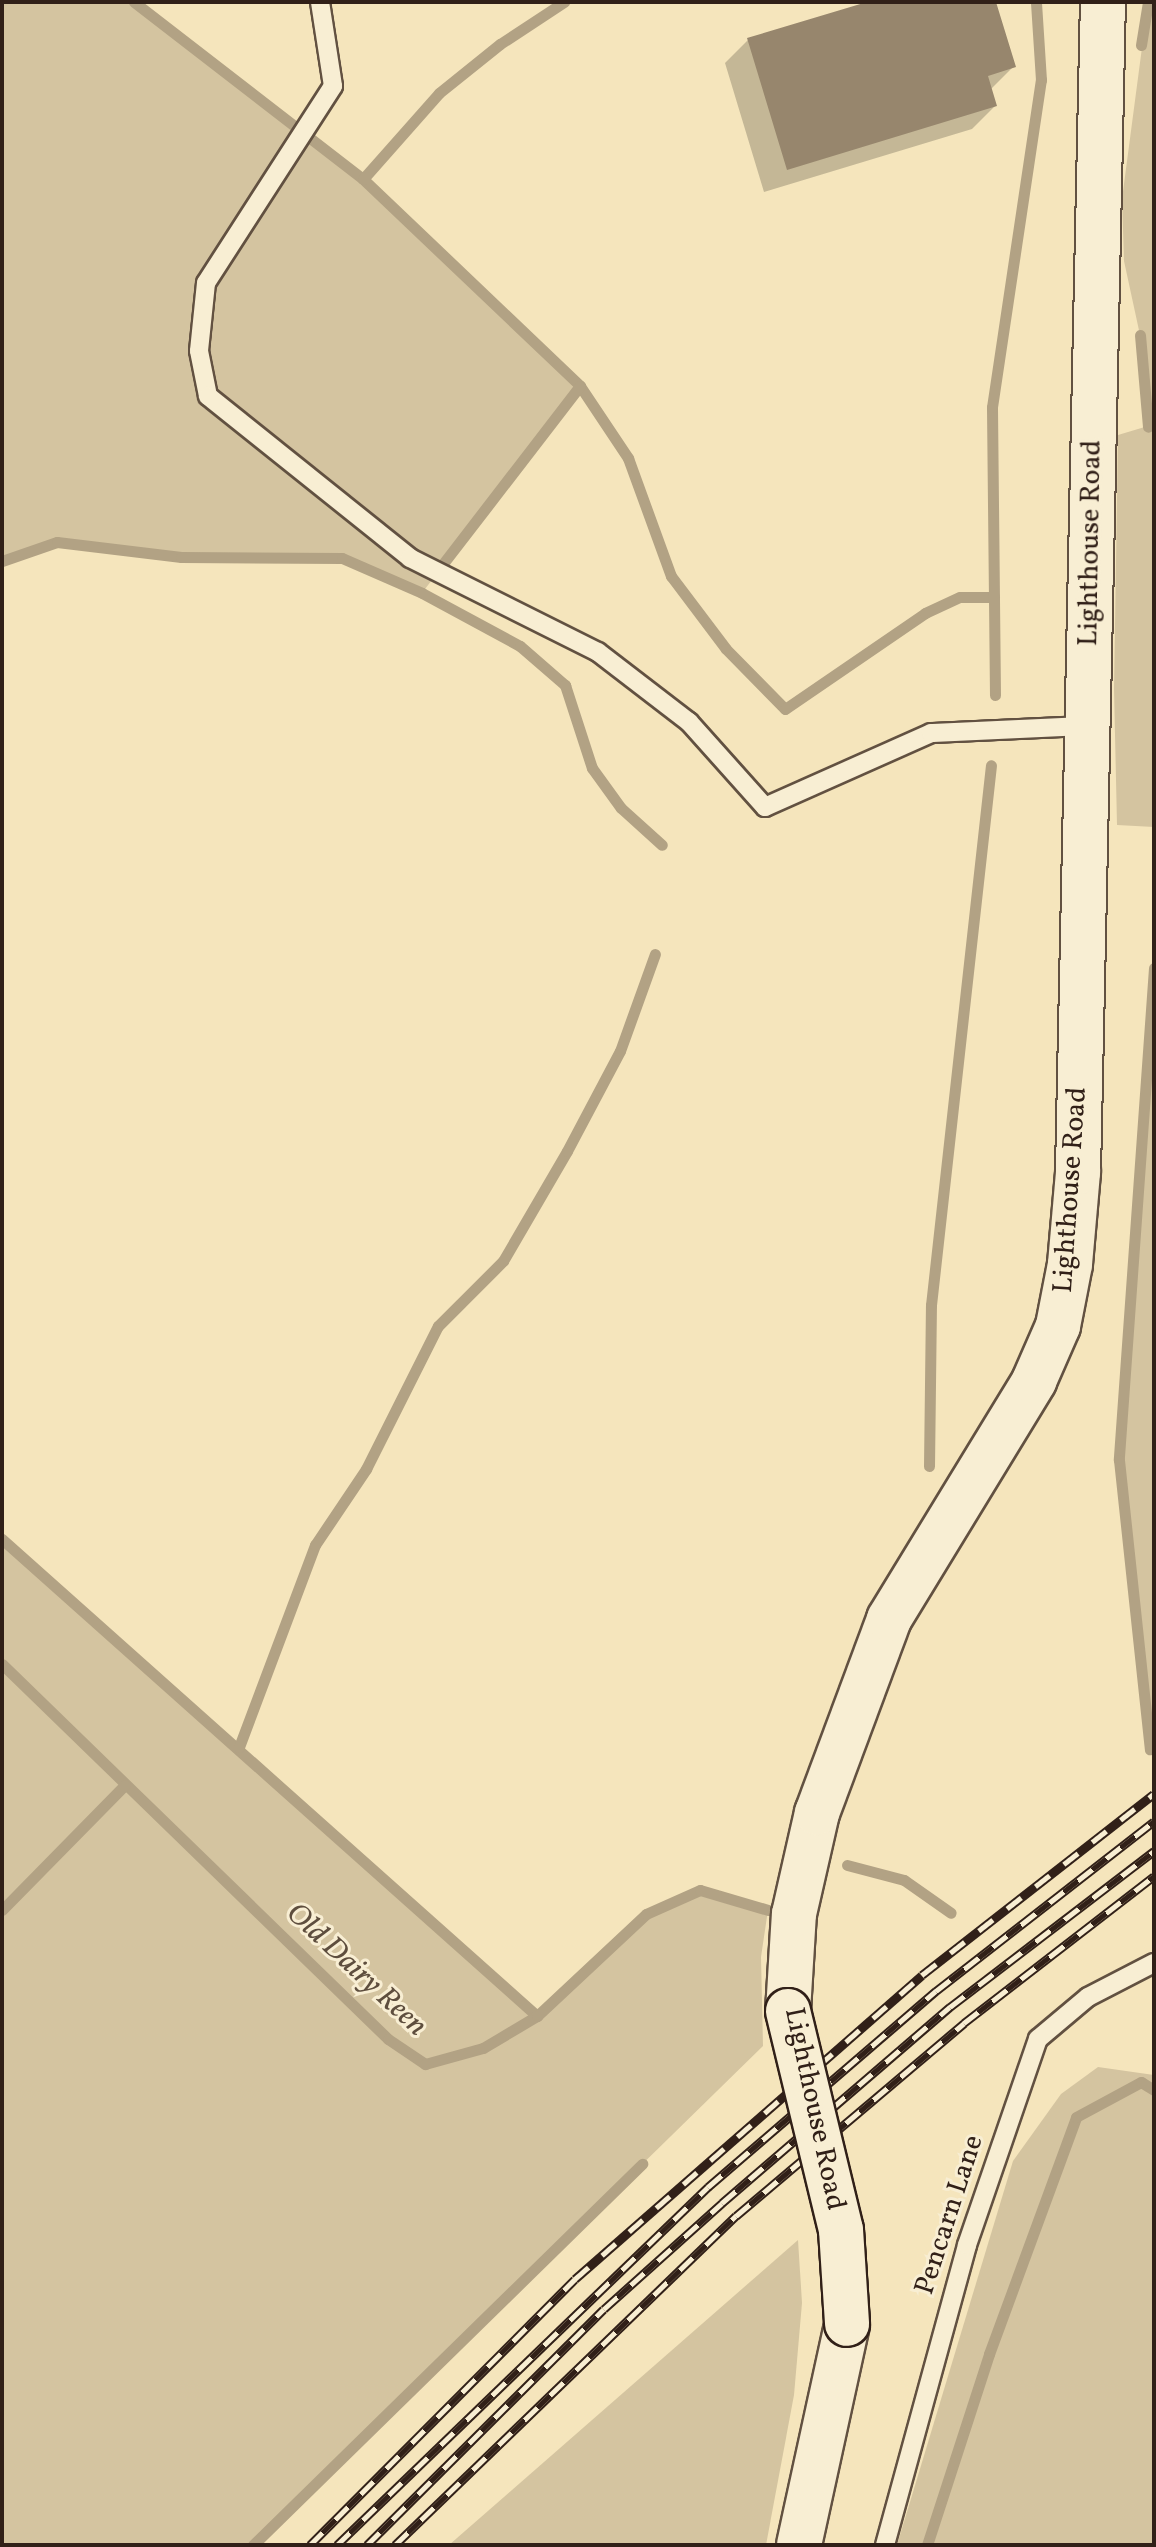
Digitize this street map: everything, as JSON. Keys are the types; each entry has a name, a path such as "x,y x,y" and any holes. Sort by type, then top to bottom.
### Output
{"main road":[{"name":"Lighthouse Road","path":"799,2545 847,2324 841,2230 788,2011 794,1914 817,1813 889,1619 1034,1381 1058,1326 1078,1172 1103,2"}],"lane":[{"path":"320,2 333,86 206,283 199,351 208,396 410,558 598,652 689,722 765,807 931,733 1086,726"},
{"name":"Pencarn Lane","path":"885,2545 967,2245 1038,2039 1088,1997 1154,1963"}],"shaded area":[{"path":"2,2 134,2 363,179 580,386 422,593 342,558 181,557 57,542 2,561"},
{"path":"1148,2 1154,2 1154,827 1117,825 1114,689 1118,435 1148,426 1140,335 1124,261 1122,199"},
{"path":"1154,968 1154,1747 1150,1749 1119,1460"},
{"path":"2,1539 537,2016 646,1914 700,1890 768,1910 761,1957 763,2046 253,2545 2,2545"},
{"path":"1098,2067 1154,2075 1154,2545 897,2545 1013,2161 1061,2094"},
{"path":"798,2240 802,2303 794,2395 766,2545 449,2545"}],"building":[{"path":"867,2 996,2 1016,67 988,76 997,106 787,170 747,38"}],"waterway":[{"path":"134,2 363,179 580,386 628,458 671,576 726,649 785,709 925,613 960,597 994,597"},
{"path":"363,179 439,93 500,44 564,2"},
{"path":"995,695 992,407 1041,80 1036,2"},
{"path":"1141,45 1148,2"},
{"path":"1140,335 1148,427"},
{"path":"442,565 580,386"},
{"path":"2,561 57,542 181,557 342,558 422,593 520,646 565,685 592,768 621,808 662,845"},
{"path":"929,1466 931,1305 991,765"},
{"path":"239,1747 315,1545 366,1469 438,1326 503,1261 567,1151 620,1051 655,954"},
{"path":"1154,968 1119,1460 1150,1749 1154,1747"},
{"path":"2,1539 537,2016"},
{"name":"Old Dairy Reen","path":"2,1664 388,2039 425,2064 483,2048 537,2016 646,1914 700,1890 768,1910"},
{"path":"2,1910 125,1785"},
{"name":"Old Dairy Reen","path":"847,1865 904,1880 951,1913"},
{"path":"927,2545 989,2354 1076,2117 1141,2082 1154,2090"},
{"path":"253,2545 642,2164"}],"railway":[{"path":"310,2545 575,2279 922,1975 1154,1794"},
{"path":"337,2545 708,2187 936,1991 1154,1821"},
{"path":"367,2545 604,2309 722,2203 950,2007 1154,1851"},
{"path":"395,2545 736,2216 964,2023 1154,1876"}]}
